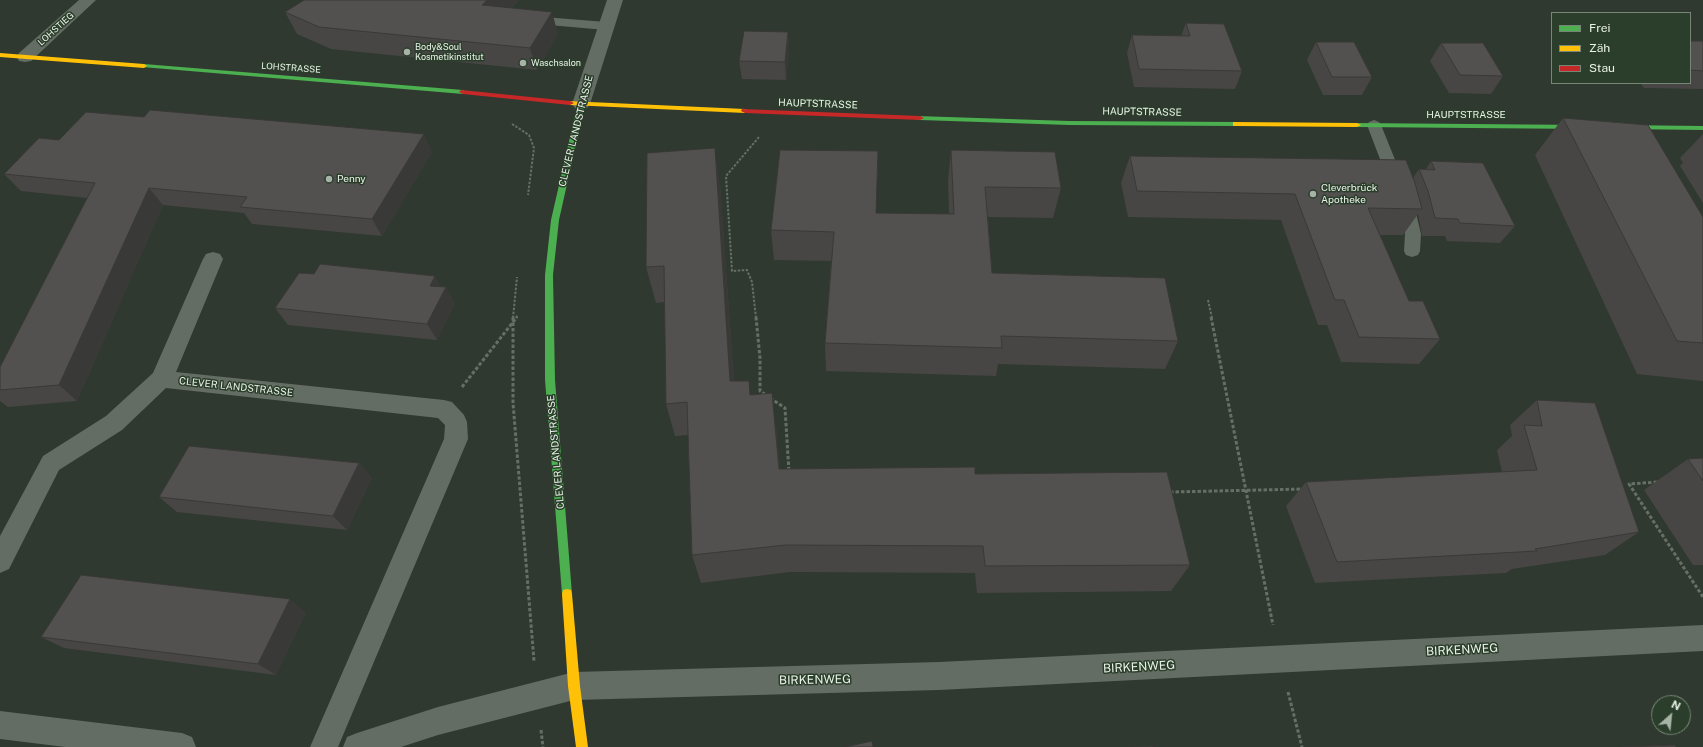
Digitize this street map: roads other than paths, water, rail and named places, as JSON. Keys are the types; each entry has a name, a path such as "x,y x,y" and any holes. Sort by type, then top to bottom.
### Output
{"main road":[{"name":"LOHSTRASSE","path":"0,55 420,88 581,104"},
{"name":"HAUPTSTRASSE","path":"581,104 964,120 1374,126 1595,127"},
{"name":"CLEVER LANDSTRASSE","path":"581,104 555,220 549,275 550,380 574,686 582,747"},
{"path":"1611,127 1703,128"}],"street":[{"name":"LOHSTIEG","path":"25,58 88,0"},
{"name":"CLEVER LANDSTRASSE","path":"581,104 615,0"},
{"path":"0,561 51,463 114,423 162,379 213,259"},
{"name":"CLEVER LANDSTRASSE","path":"162,379 444,409 456,422 456,439 324,747"},
{"name":"BIRKENWEG","path":"574,686 939,676 1703,638"},
{"path":"357,747 438,721 574,686"},
{"path":"0,725 182,747"}],"lane":[{"path":"522,20 606,26"},
{"path":"1374,126 1407,209 1413,234 1412,251"},
{"path":"1635,128 1643,141"}],"place":[{"name":"Body&Soul Kosmetikinstitut","path":"407,52"},
{"name":"Waschsalon","path":"523,63"},
{"name":"Penny","path":"329,179"},
{"name":"Cleverbrück Apotheke","path":"1313,194"}]}
